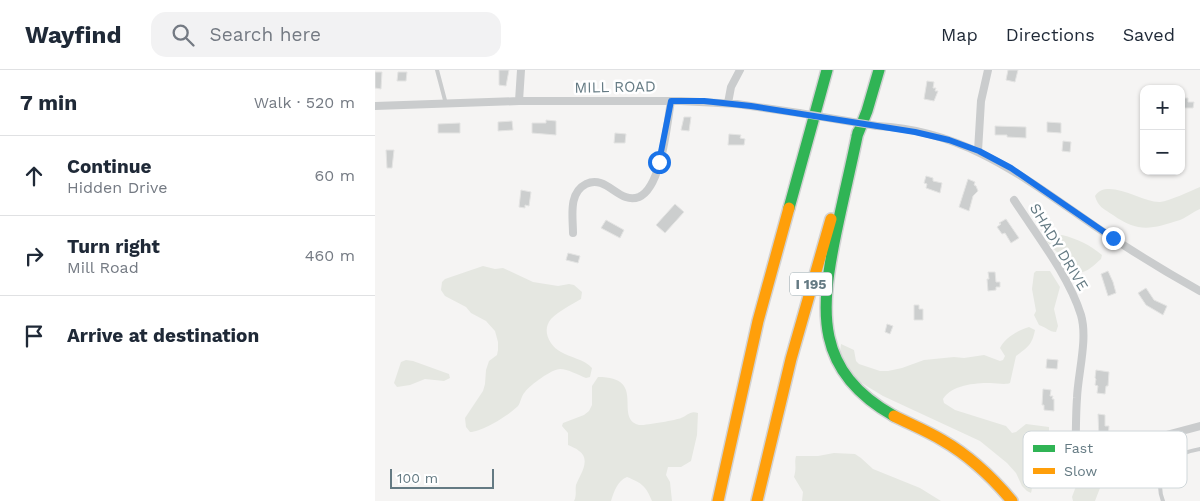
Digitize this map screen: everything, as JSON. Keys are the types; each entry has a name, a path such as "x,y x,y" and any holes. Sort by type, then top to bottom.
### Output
{"highway":[{"name":"I 195","path":"718,501 755,330 827,70"},
{"name":"I 195","path":"757,501 772,434 810,288 879,70"},
{"path":"858,132 835,238 825,298 826,328 835,355 849,380 866,399 887,413 941,439 962,453 989,476 1012,501"}],"street":[{"path":"519,101 521,70"},
{"path":"728,103 731,87 740,70"},
{"path":"979,151 982,95 988,70"},
{"name":"MILL ROAD","path":"375,106 519,101 728,103 799,113 941,138 979,151 1011,168 1131,250 1200,290"},
{"path":"573,233 574,200 577,191 585,185 592,182 603,183 629,197 639,196 647,190 654,178 659,162 671,101"},
{"name":"SHADY DRIVE","path":"1014,200 1063,275 1074,296 1081,316 1083,331 1076,407 1076,431"},
{"path":"1181,431 1200,426"}],"lane":[{"path":"437,70 445,104"},
{"path":"1187,452 1200,449"},
{"path":"1159,488 1163,501"}],"shaded area":[{"path":"1200,187 1200,209 1182,219 1161,226 1145,228 1122,221 1102,207 1095,196 1101,191 1108,189 1160,202"},
{"path":"1062,235 1088,245 1102,255 1101,259 1086,271 1075,272 1072,259 1058,253 1046,241 1053,236"},
{"path":"483,266 495,269 503,268 533,282 558,286 574,285 582,292 581,299 551,319 548,324 547,333 553,346 592,368 590,377 586,378 563,369 552,372 528,389 518,406 508,414 488,426 470,432 466,427 465,418 483,391 486,370 489,361 497,355 498,342 495,331 486,321 471,313 466,307 445,296 441,290 442,282 445,279"},
{"path":"1036,271 1050,271 1060,287 1054,309 1058,326 1056,332 1039,325 1034,315 1036,311 1032,289 1034,273"},
{"path":"1029,327 1035,330 1031,342 1016,356 1010,383 970,384 952,391 943,399 944,403 955,410 1006,426 1012,433 1026,424 1049,427 1049,431 1023,431 1023,487 1016,473 1007,463 980,441 883,396 855,379 839,359 841,344 854,350 856,361 859,364 880,371 902,368 924,360 954,357 964,358 984,355 1000,361 1005,356 1000,348 1002,344 1017,332"},
{"path":"406,360 449,374 450,378 444,381 425,379 410,385 397,387 394,383 401,362"},
{"path":"598,377 613,379 622,384 628,398 629,415 632,421 639,425 673,420 691,413 698,413 697,435 691,461 681,467 668,467 666,475 670,482 672,501 652,501 643,486 627,477 618,484 611,501 574,501 576,485 585,463 583,455 568,445 568,433 562,426 563,423 584,415 589,411 592,405 592,386"},
{"path":"834,453 855,454 873,469 920,488 941,501 802,501 803,492 794,477 796,456 818,456"},
{"path":"1024,488 1032,488 1031,493"},
{"path":"1075,488 1100,488 1095,501 1073,501 1072,497"}],"building":[{"path":"499,70 509,70 506,86 499,85"},
{"path":"1008,70 1018,70 1015,82 1006,80"},
{"path":"375,72 382,72 381,89 375,88"},
{"path":"398,72 407,72 406,81 397,81"},
{"path":"927,81 934,82 933,88 936,88 935,91 938,91 934,101 924,99"},
{"path":"1185,98 1188,98 1188,102 1194,102 1193,108 1185,108"},
{"path":"684,117 691,117 689,131 681,130"},
{"path":"546,120 556,121 556,135 532,133 532,123 546,123"},
{"path":"512,121 513,130 498,131 498,122"},
{"path":"1047,122 1061,123 1061,133 1047,132"},
{"path":"460,123 460,133 438,133 438,124"},
{"path":"995,126 1026,127 1026,138 995,135"},
{"path":"615,133 626,134 625,143 614,143"},
{"path":"729,134 741,135 740,138 745,139 744,145 728,145"},
{"path":"1063,141 1071,142 1070,152 1062,151"},
{"path":"386,150 394,150 392,168 387,168"},
{"path":"926,176 933,178 933,181 942,183 940,193 926,188 927,184 924,183"},
{"path":"968,179 975,182 974,185 978,191 973,196 969,211 959,207"},
{"path":"521,190 531,192 529,206 525,205 525,208 519,207"},
{"path":"675,204 684,212 665,233 656,225"},
{"path":"1006,219 1019,238 1011,243 1005,233 1002,234 997,227 1001,224 999,223"},
{"path":"606,220 624,230 620,238 601,228"},
{"path":"568,253 580,256 578,263 566,260"},
{"path":"1108,271 1116,293 1108,296 1101,274"},
{"path":"988,272 995,272 996,282 1000,282 1000,287 996,287 996,290 988,291"},
{"path":"1146,288 1154,300 1167,306 1163,315 1146,305 1138,293"},
{"path":"914,305 919,305 919,309 923,309 923,320 914,320"},
{"path":"887,324 893,326 890,334 885,332"},
{"path":"1047,359 1058,360 1057,369 1046,368"},
{"path":"1096,370 1109,372 1108,386 1106,386 1105,394 1097,393 1098,386 1095,385"},
{"path":"1043,389 1051,390 1050,396 1053,396 1052,399 1054,399 1054,411 1044,410 1044,405 1042,405"},
{"path":"1098,414 1105,415 1105,426 1109,426 1109,431 1099,431"}],"traffic: fast":[{"path":"789,208 827,70"},
{"path":"857,136 867,111 879,70"},
{"path":"858,132 827,288 826,313 829,337 836,359 849,379 868,398 894,416"}],"traffic: slow":[{"path":"718,501 758,321 789,208"},
{"path":"757,501 791,359 831,219"},
{"path":"894,416 936,437 962,453 988,475 1012,501"}],"route":[{"path":"659,162 671,101 737,104 928,134 966,146 1011,168 1113,238"}]}
